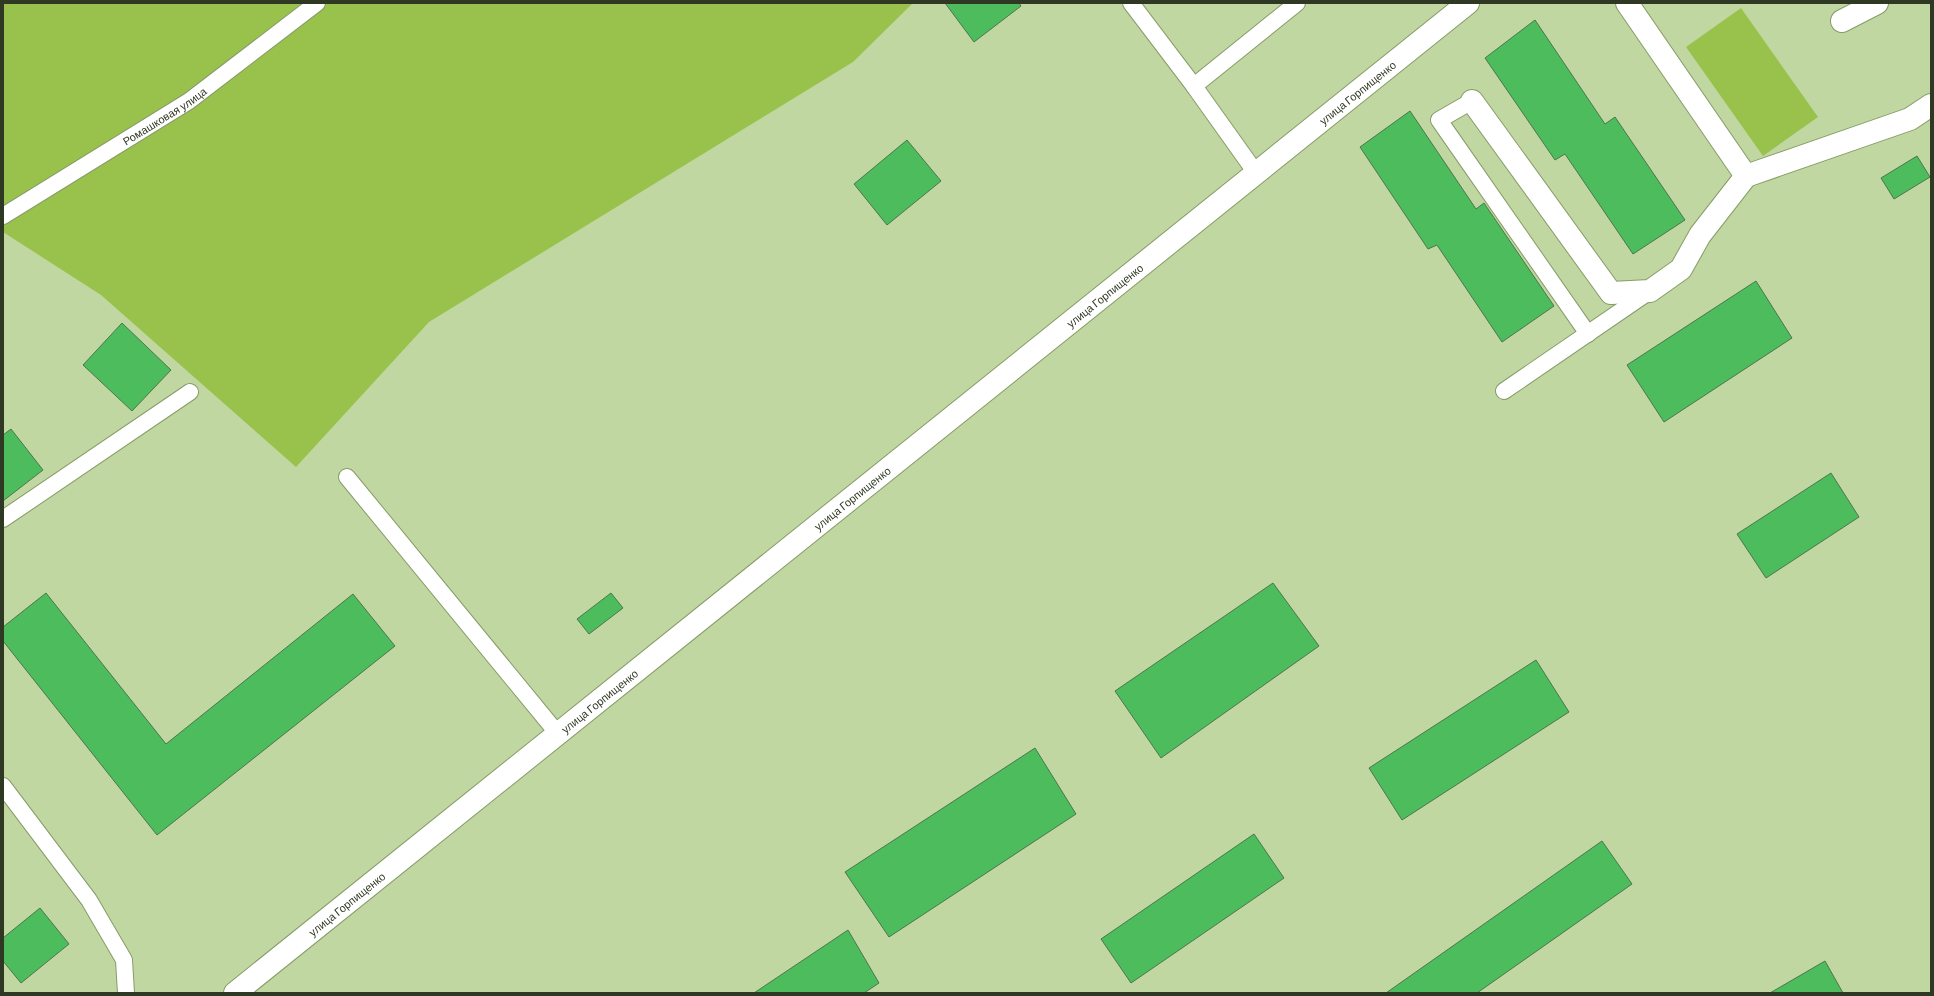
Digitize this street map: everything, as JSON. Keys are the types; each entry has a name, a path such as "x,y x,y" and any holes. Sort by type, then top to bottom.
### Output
{"main road":[{"name":"улица Горпищенко","path":"235,993 1468,3"},
{"path":"1627,3 1746,176"},
{"path":"1842,21 1876,3"},
{"path":"1472,101 1611,293 1650,291 1681,269 1700,235 1746,176 1910,119 1931,105"}],"lane":[{"name":"Ромашковая улица","path":"3,216 189,101 317,3"},
{"path":"1130,3 1194,86 1256,173"},
{"path":"1194,86 1297,3"},
{"path":"1472,101 1439,120 1588,334"},
{"path":"1504,391 1650,291"},
{"path":"3,519 190,392"},
{"path":"347,477 558,734"},
{"path":"3,786 89,900 124,960 126,993"}],"green space":[{"path":"3,3 913,3 853,62 429,322 296,467 101,295 3,232"},
{"path":"1741,8 1818,117 1763,156 1686,47"}],"building":[{"path":"945,3 1019,3 1021,6 974,42"},
{"path":"1535,20 1605,124 1615,117 1685,220 1633,254 1565,154 1555,160 1485,58"},
{"path":"1410,111 1476,209 1484,203 1554,306 1502,342 1437,245 1428,249 1360,147"},
{"path":"907,140 941,181 887,225 854,184"},
{"path":"1917,156 1930,177 1894,199 1881,178"},
{"path":"1756,281 1792,338 1664,422 1627,365"},
{"path":"122,323 171,370 132,411 83,365"},
{"path":"11,429 43,470 3,501 3,435"},
{"path":"1831,473 1859,517 1766,578 1737,534"},
{"path":"1273,583 1319,646 1161,758 1115,691"},
{"path":"46,593 166,744 353,594 395,646 157,835 3,641 3,627"},
{"path":"611,593 623,608 589,634 577,619"},
{"path":"1536,660 1569,712 1402,820 1369,768"},
{"path":"1035,748 1076,814 889,937 845,872"},
{"path":"1254,834 1284,878 1131,983 1101,939"},
{"path":"1602,841 1632,884 1477,993 1386,993"},
{"path":"40,908 69,944 21,983 3,961 3,938"},
{"path":"848,930 879,983 864,993 754,993"},
{"path":"1825,961 1843,993 1770,993"}]}
